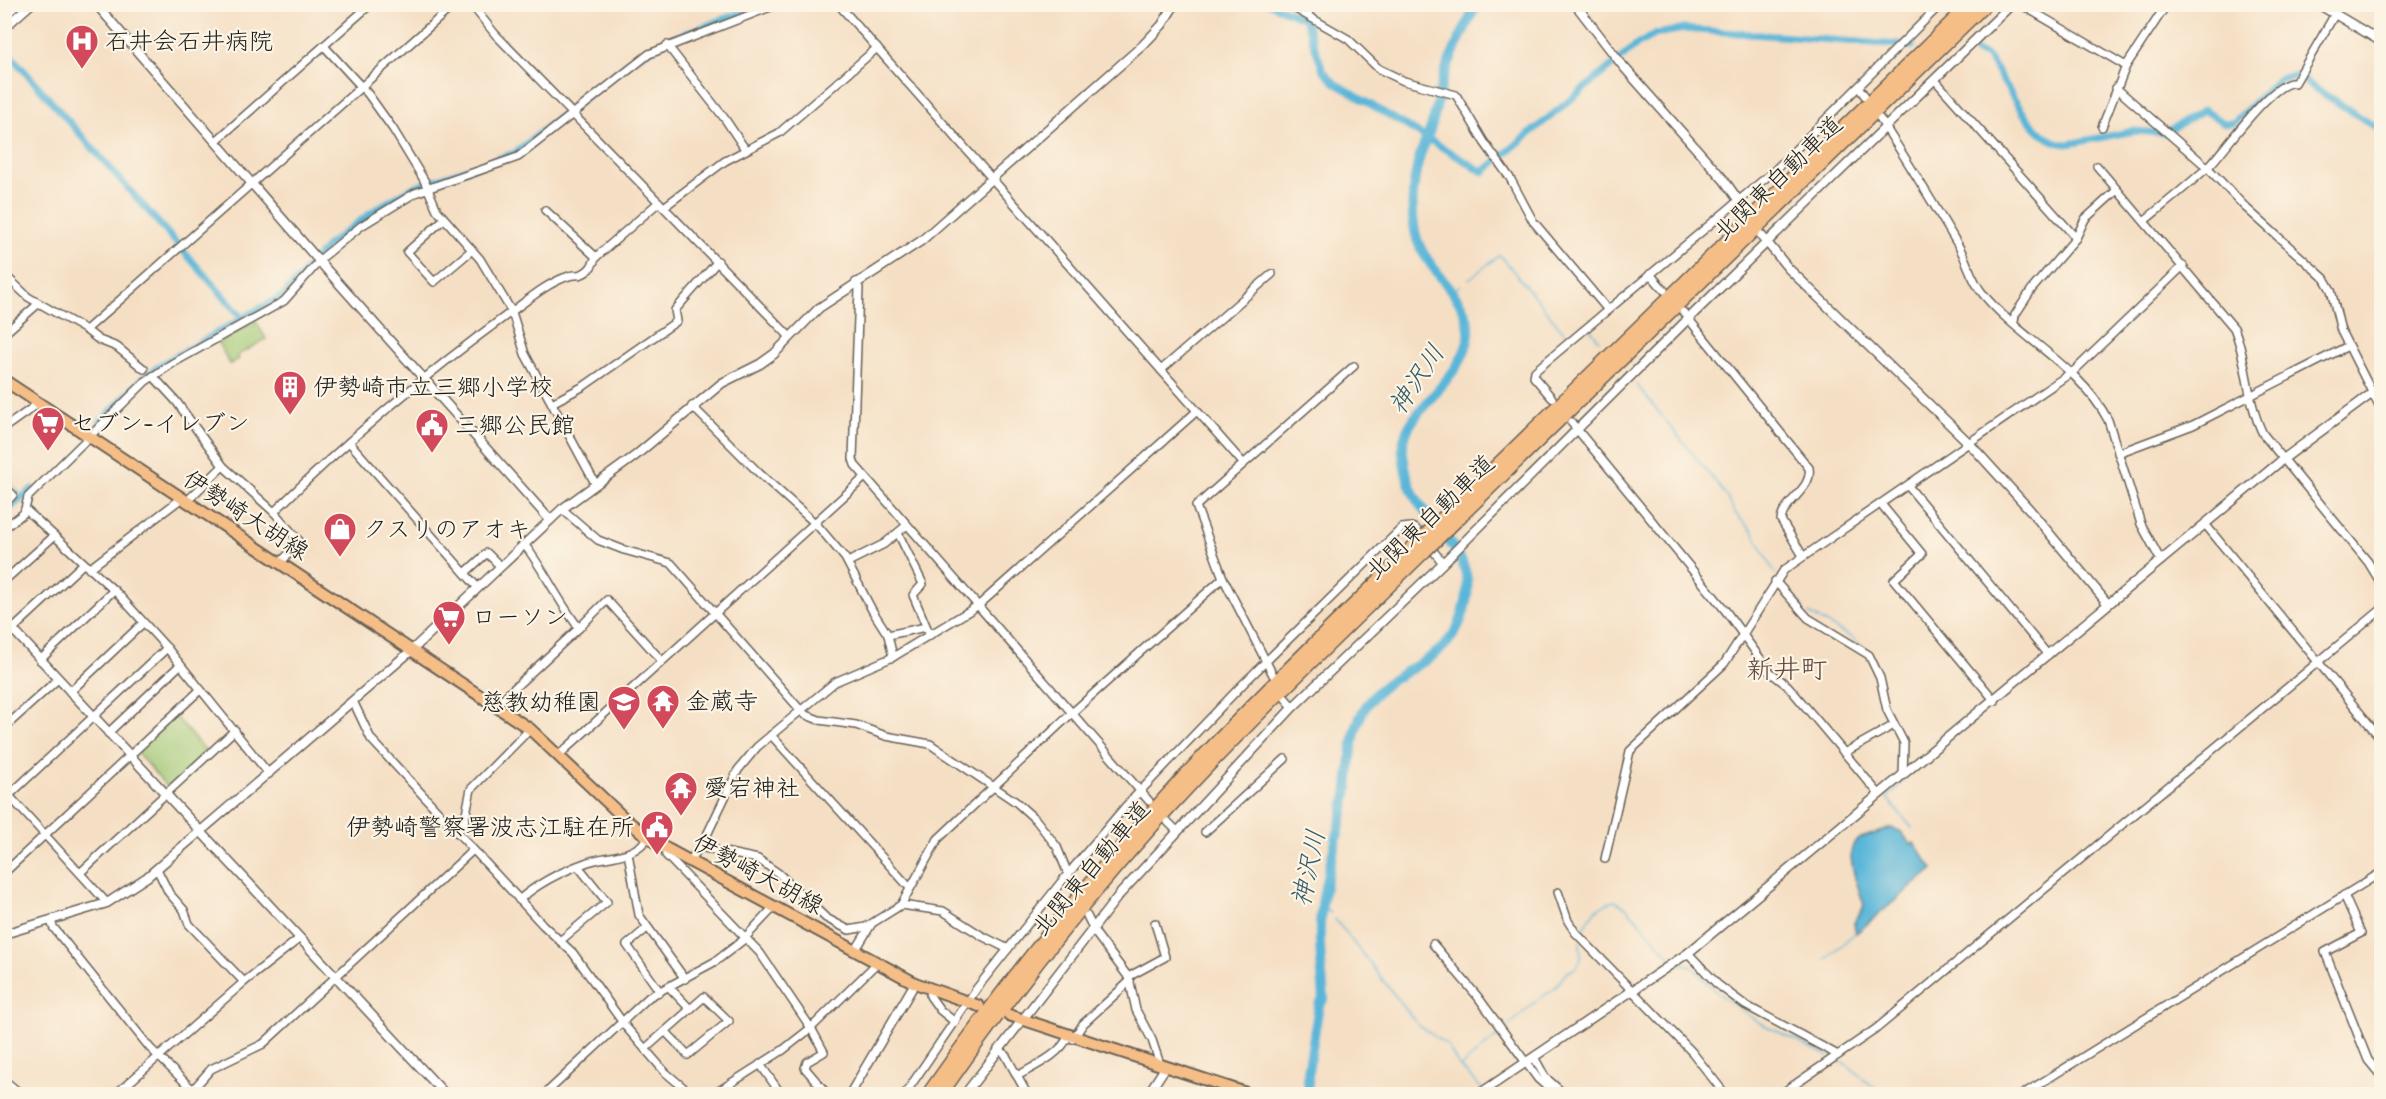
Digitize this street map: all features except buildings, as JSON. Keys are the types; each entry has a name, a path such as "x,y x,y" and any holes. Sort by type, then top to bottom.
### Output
{"highway":[{"name":"北関東自動車道","path":"1455,514 1970,4"},
{"name":"北関東自動車道","path":"928,1095 1024,963 1135,831 1251,707 1421,547 1986,4"},
{"name":"北関東自動車道","path":"941,1095 1033,969 1156,823 1421,547"}],"main road":[{"name":"伊勢崎大胡線","path":"4,380 530,729 559,754 626,820 665,848 915,983 979,1006"},
{"path":"1009,1015 1242,1094"}],"street":[{"path":"4,16 17,4"},
{"path":"4,28 31,4"},
{"path":"96,4 550,520"},
{"path":"216,141 371,4"},
{"path":"86,330 455,4"},
{"path":"471,4 495,34 789,336"},
{"path":"4,528 25,509 28,497 153,376 278,304 297,288 318,258 361,226 426,188 518,157 638,61 668,45 778,4"},
{"path":"838,4 1243,463"},
{"path":"4,934 107,903 157,869 412,650 562,509 635,456 722,383 760,364 819,308 921,241 1143,45 1162,26 1175,4"},
{"path":"1287,4 1348,39 1379,69 1404,81 1451,93 1462,102 1497,161 1510,178 1533,221 1608,310"},
{"path":"1308,14 1311,4"},
{"path":"1575,4 1618,60 1718,173 1746,211"},
{"path":"1552,398 1534,373 1774,171 1907,41 1941,4"},
{"path":"965,1095 1093,928 1176,830 1293,706 1466,541 1578,430 1685,316 1882,123 1935,80 2012,4"},
{"path":"2020,4 2126,66"},
{"path":"2102,127 2126,66 2167,4"},
{"path":"2318,4 2382,42"},
{"path":"2144,221 2207,167 2260,107 2283,86 2295,84 2335,14"},
{"path":"668,45 745,149"},
{"path":"324,46 362,87 393,129 444,219 480,259 512,312 525,354 595,483"},
{"path":"274,512 335,452 350,442 423,378 542,289 570,275 582,274 593,266 596,256 724,161 779,133 877,48"},
{"path":"1935,80 2076,238"},
{"path":"1859,88 1864,96"},
{"path":"2116,88 2207,167 2253,215 2324,278 2330,286 2341,331 2382,412"},
{"path":"1882,123 1959,247 1980,291 2031,341 2050,353 2070,372 2084,386 2104,414 2141,524 2161,561"},
{"path":"2097,166 2234,328 2239,340 2257,422 2282,460 2368,562 2382,585"},
{"path":"2014,322 2015,315 2032,289 2076,238 2085,219 2117,190"},
{"path":"545,210 596,256"},
{"path":"444,219 407,252 434,282 472,250"},
{"path":"1765,238 1788,268 1969,443 2030,510 2108,604"},
{"path":"552,403 584,386 677,321 675,310 718,261"},
{"path":"1605,860 1630,751 1717,671 1742,637 1784,570 2092,356 2183,266"},
{"path":"1161,369 1272,273"},
{"path":"4,274 38,304 86,330 99,340 120,348 144,369"},
{"path":"1650,274 1664,290"},
{"path":"856,282 859,288 853,459 865,477 1149,801"},
{"path":"4,334 38,304"},
{"path":"1685,316 1809,468 1807,482 1785,508 1781,520 1803,556"},
{"path":"2118,453 2193,425 2348,346"},
{"path":"1273,675 1223,578 1196,506 1354,366"},
{"path":"153,376 176,401 223,466 274,512 300,542 280,563"},
{"path":"1479,1095 1688,953 2282,460 2382,386"},
{"path":"4,428 39,403"},
{"path":"692,406 759,473 814,523 848,562 872,610 888,635 893,657"},
{"path":"690,861 700,847 738,770 771,735 845,676 893,657 978,605 1197,411"},
{"path":"1570,422 1725,610 1742,637 1770,672 1788,686 1879,794"},
{"path":"350,442 478,588"},
{"path":"13,629 86,566 185,500 223,466"},
{"path":"559,754 714,611 865,477"},
{"path":"4,486 13,495 4,506"},
{"path":"1908,486 2048,655"},
{"path":"1881,504 1922,554 1894,580 1995,700"},
{"path":"25,509 52,537 114,591 166,648 235,730 250,754 268,774"},
{"path":"562,509 598,540 624,550 671,562 807,716 856,725 886,736 922,741 1023,808 1045,829 1057,847 1073,886"},
{"path":"848,562 884,544 907,525"},
{"path":"2205,525 2382,740"},
{"path":"905,1095 967,1003 1068,873 1141,790 1266,662 1402,528 1411,527 1416,530 1443,563"},
{"path":"898,533 923,584 913,595 930,635"},
{"path":"4,581 52,537"},
{"path":"524,544 543,569 561,606 579,628"},
{"path":"465,573 487,553 500,567"},
{"path":"700,847 762,862 816,910 845,929 860,929 874,922 901,905 934,844 1072,712 1223,578"},
{"path":"1775,581 1808,618 1869,655 1880,678 1887,710 1904,743 1903,775"},
{"path":"40,660 114,591"},
{"path":"495,706 606,600 661,660"},
{"path":"1781,1095 1876,1029 2382,609"},
{"path":"4,620 445,1095"},
{"path":"70,692 143,623"},
{"path":"888,635 926,627"},
{"path":"107,903 81,872 6,795 166,648"},
{"path":"108,733 180,665"},
{"path":"4,728 58,679"},
{"path":"4,873 200,690"},
{"path":"1285,698 1293,706"},
{"path":"353,701 371,739 519,900 573,953 645,1049 691,1095"},
{"path":"1844,753 1894,725"},
{"path":"456,832 464,824 471,789 530,729"},
{"path":"81,872 235,730"},
{"path":"771,735 910,888"},
{"path":"1205,832 1285,759"},
{"path":"1168,822 1176,830"},
{"path":"519,900 578,866 628,853 648,837"},
{"path":"665,848 666,855 760,953 811,1028 824,1052 807,1062 805,1068 827,1095"},
{"path":"51,920 60,936 159,1057 191,1092 211,1069 260,1046 473,850"},
{"path":"628,853 636,909 647,928 685,979"},
{"path":"560,940 606,902 578,866"},
{"path":"157,869 169,893 184,910 189,924 244,982"},
{"path":"2023,1095 2382,872"},
{"path":"1558,892 1568,921 1575,932 1635,991 1699,1060 1721,1093"},
{"path":"2344,895 2361,933 2325,952 2368,1060 2382,1077"},
{"path":"901,905 943,911 982,936 1008,948"},
{"path":"545,1095 649,997 716,962 745,938 774,906"},
{"path":"1087,916 1129,979 1136,1010 1155,1045 1163,1067 1148,1095"},
{"path":"855,951 874,922"},
{"path":"1017,1076 1065,1044 1129,979 1165,957 1155,923"},
{"path":"647,928 627,945 660,992"},
{"path":"116,1095 244,982 300,938"},
{"path":"1432,944 1545,1077 1564,1095"},
{"path":"1688,953 1717,984 1745,1005 1775,1024 1838,1055"},
{"path":"714,1095 811,1028 877,963"},
{"path":"850,1095 915,983"},
{"path":"670,988 690,1009"},
{"path":"931,990 930,996 935,1003 955,1022"},
{"path":"645,1049 704,997 729,1021 688,1055 666,1032"},
{"path":"999,1049 1005,1054 1027,1095"},
{"path":"1531,1059 1538,1079 1555,1095"},
{"path":"760,1064 781,1095"},
{"path":"4,1080 21,1095"}],"green space":[{"path":"256,321 266,339 238,355 239,359 230,364 218,343"},
{"path":"175,716 206,752 172,785 166,786 138,754 138,750"}],"water":[{"path":"1891,828 1900,831 1911,844 1914,843 1933,869 1856,933 1854,923 1864,906 1853,871 1851,851 1859,839"}],"waterway":[{"path":"669,40 763,4"},
{"path":"1270,4 1305,19 1323,70 1335,83 1483,172 1638,44 1656,34 1684,29 1912,46"},
{"name":"神沢川","path":"1308,1094 1308,1072 1319,1005 1324,998 1320,943 1321,909 1347,794 1357,724 1368,703 1380,690 1393,679 1437,653 1449,640 1459,624 1466,602 1468,587 1462,561 1417,500 1405,468 1403,454 1404,439 1410,425 1455,369 1464,353 1469,335 1465,312 1427,259 1417,239 1413,215 1413,190 1421,152 1432,124 1444,75 1477,4"},
{"path":"100,422 142,379 162,364 284,295 328,245 379,207 414,187 515,153 633,59 662,43"},
{"path":"1976,52 1986,55 1991,61 2033,125 2056,142 2068,144 2134,131 2164,133 2204,110 2224,123 2233,123 2280,78 2296,76 2382,131"},
{"path":"13,58 239,314"},
{"path":"1469,279 1500,255 1568,337 1585,324 1587,326"},
{"path":"1451,293 1460,285"},
{"path":"1590,329 1599,340"},
{"path":"1636,384 1726,495 1735,513 1753,532 1775,573"},
{"path":"4,475 23,497"},
{"path":"4,514 32,489"},
{"path":"1798,601 1803,608"},
{"path":"1809,614 1851,637 1865,649"},
{"path":"1906,778 1887,798 1912,828"},
{"path":"1582,934 1594,913 1615,901 1627,908 1673,960"},
{"path":"1323,908 1330,913"},
{"path":"1335,919 1418,1025 1447,1045 1459,1066 1481,1088"},
{"path":"1825,960 1855,933"},
{"path":"1504,1030 1536,1001 1554,989 1566,973 1576,968 1581,959 1580,942"},
{"path":"1676,964 1690,965 1718,993 1758,1022 1830,1057"},
{"path":"1460,1067 1501,1033"},
{"path":"1837,1060 1849,1066 1881,1094"}],"place":[{"name":"石井会石井病院","path":"82,70"},
{"name":"伊勢崎市立三郷小学校","path":"290,416"},
{"name":"セブン-イレブン","path":"48,452"},
{"name":"三郷公民館","path":"432,454"},
{"name":"クスリのアオキ","path":"340,558"},
{"name":"ローソン","path":"449,646"},
{"name":"金蔵寺","path":"663,730"},
{"name":"慈教幼稚園","path":"624,731"},
{"name":"愛宕神社","path":"681,817"},
{"name":"伊勢崎警察署波志江駐在所","path":"657,856"}],"district":[{"name":"新井町","path":"1787,669"}]}
